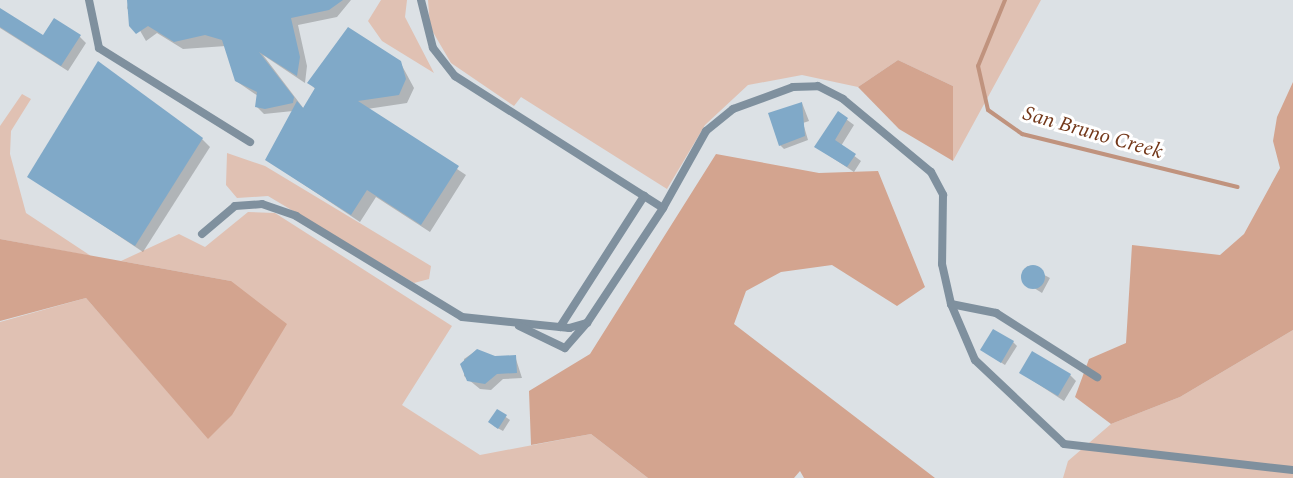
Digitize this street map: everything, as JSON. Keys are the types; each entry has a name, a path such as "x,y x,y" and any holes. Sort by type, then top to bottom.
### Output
{"lane":[{"path":"89,0 99,48 250,142"},
{"path":"421,0 433,48 455,76 663,208"},
{"path":"517,325 560,348 587,323 663,208 706,131 733,109 764,94 818,86 843,99 931,172 943,195 942,264 951,304 975,360 1064,444 1293,470"},
{"path":"560,327 644,196"},
{"path":"202,234 235,206 262,204 296,216 462,317 517,325 560,327 587,323"},
{"path":"951,304 996,313 1097,377"}],"shaded area":[{"path":"381,0 407,0 405,17 434,73 382,41 368,21"},
{"path":"428,0 1041,0 953,161 953,86 898,60 858,87 802,75 748,85 705,125 667,189 521,97 514,106 451,63 430,27"},
{"path":"898,60 953,86 953,161 899,129 858,87"},
{"path":"1293,82 1293,330 1180,397 1111,424 1075,397 1089,359 1126,343 1132,245 1220,255 1244,234 1280,168 1273,141 1277,117"},
{"path":"22,94 31,99 11,131 10,154 26,213 91,256 0,239 0,126"},
{"path":"227,153 265,166 431,266 429,279 414,283 268,196 237,198 226,185"},
{"path":"716,154 819,173 878,171 925,287 897,306 832,265 781,272 746,291 734,324 935,478 804,478 800,471 794,478 648,478 591,434 531,445 529,391 590,354"},
{"path":"248,212 275,213 452,326 402,405 480,455 591,434 648,478 0,478 0,322 86,298 208,438 231,281 121,261 179,234 205,247"},
{"path":"0,239 231,281 287,324 232,415 208,439 86,298 0,321"},
{"path":"1293,330 1293,478 1063,478 1068,461 1111,424 1180,397"}],"building":[{"path":"127,0 343,0 329,10 291,18 300,57 297,76 259,52 294,97 293,103 265,109 255,107 257,92 235,81 222,40 205,35 174,42 148,26 136,34 129,26"},
{"path":"0,8 43,35 54,18 81,35 61,66 0,27"},
{"path":"348,27 401,61 406,79 399,95 358,101 459,166 421,225 367,190 351,215 265,160 297,101 303,108 315,88 307,83"},
{"path":"98,61 203,138 135,246 27,177"},
{"path":"802,102 805,136 779,146 768,113"},
{"path":"838,111 848,118 835,140 856,154 847,167 814,147"},
{"path":"1033,265 1041,269 1045,277 1041,285 1033,289 1025,285 1021,277 1025,269"},
{"path":"993,329 1014,341 1001,363 980,350"},
{"path":"477,349 495,356 516,355 517,373 497,374 485,384 467,381 460,364"},
{"path":"1032,351 1071,374 1058,396 1019,373"},
{"path":"497,409 507,415 498,429 488,422"}],"waterway":[{"name":"San Bruno Creek","path":"1005,0 978,66 988,110 1022,134 1238,187"}]}
